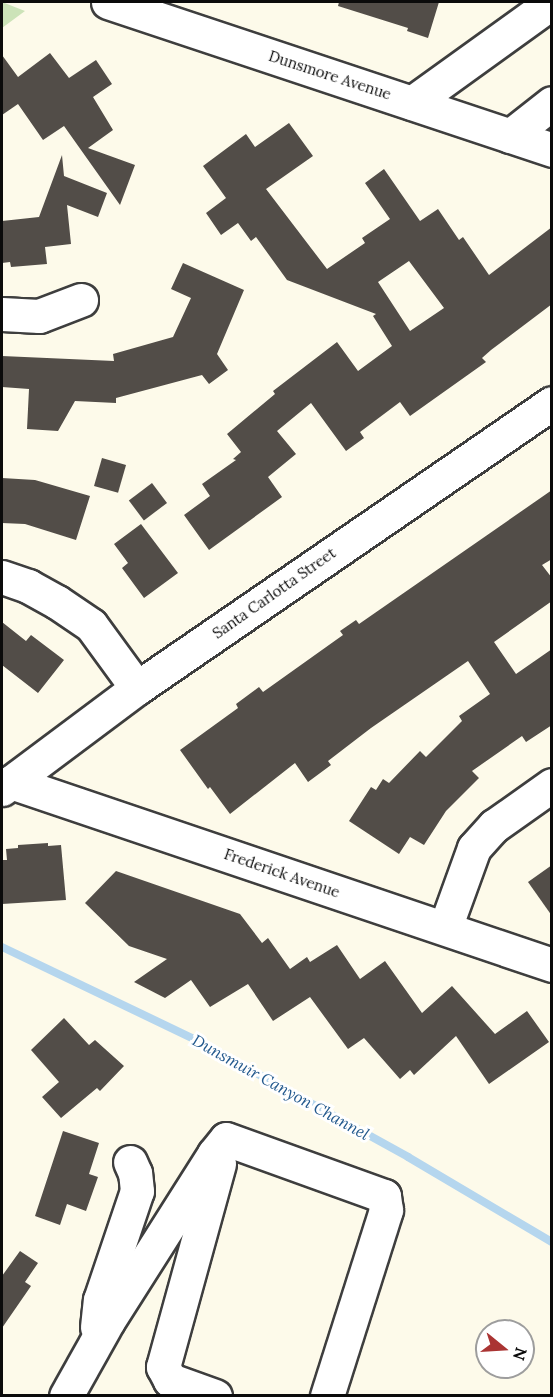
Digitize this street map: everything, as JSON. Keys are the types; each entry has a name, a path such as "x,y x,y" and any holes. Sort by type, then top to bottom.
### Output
{"street":[{"name":"Dunsmore Avenue","path":"108,2 552,150"},
{"path":"412,103 552,2"},
{"path":"510,136 552,104"},
{"path":"2,314 39,316 81,300"},
{"name":"Santa Carlotta Street","path":"7,786 137,688 552,403"},
{"path":"2,577 38,591 91,625 137,688"},
{"path":"445,928 474,848 494,826 552,785"},
{"name":"Frederick Avenue","path":"7,786 552,965"},
{"path":"66,1395 98,1339 214,1154 226,1139"},
{"path":"216,1395 170,1380 163,1367 226,1139"},
{"path":"226,1139 384,1196 386,1210 327,1395"},
{"path":"98,1339 96,1325 100,1300 137,1191 135,1173 130,1162"}],"green space":[{"path":"2,2 25,11 2,28"}],"building":[{"path":"339,2 439,2 428,38 407,31 408,28 338,6"},
{"path":"50,53 69,78 96,60 112,84 93,97 113,130 88,148 135,165 120,205 64,126 43,140 18,104 2,115 2,55 18,77"},
{"path":"289,123 313,156 266,189 327,269 365,243 362,238 390,219 365,183 384,169 420,221 438,209 459,240 463,237 489,275 552,227 552,304 491,350 482,358 486,362 410,416 400,402 360,432 364,438 346,451 311,403 277,431 296,454 268,477 282,497 209,550 184,515 210,496 202,484 236,460 233,459 241,452 227,434 275,394 273,391 337,342 358,371 392,346 373,316 376,314 287,280 256,237 251,241 238,223 221,235 206,213 226,198 203,166 246,134 255,147","holes":["409,261 444,308 410,331 378,282"]},
{"path":"62,155 64,176 107,193 98,217 67,205 71,244 45,247 47,264 11,267 10,262 2,263 2,221 39,217"},
{"path":"183,263 244,290 217,354 228,370 209,384 202,375 116,398 116,403 75,401 58,431 27,429 29,389 2,387 2,356 114,361 113,354 173,337 191,298 171,289"},
{"path":"102,458 126,465 118,493 94,486"},
{"path":"2,478 35,480 90,496 76,540 25,524 2,523"},
{"path":"152,483 167,503 144,520 129,500"},
{"path":"552,490 552,559 542,565 552,578 552,601 494,642 516,674 552,649 552,725 526,742 522,736 472,771 479,778 446,811 424,845 410,837 399,854 349,821 371,787 376,790 383,779 389,783 420,751 426,757 462,721 459,716 490,694 468,661 371,728 328,761 331,765 308,782 295,763 230,814 210,787 208,789 180,750 238,708 236,704 259,687 263,692 343,635 340,631 356,620 359,624"},
{"path":"141,524 178,573 144,598 122,568 128,563 114,544"},
{"path":"2,622 26,641 31,635 64,660 38,693 2,665"},
{"path":"48,843 48,846 61,845 66,900 2,904 2,860 7,860 6,849 18,848 18,845"},
{"path":"552,865 552,916 528,882"},
{"path":"116,871 240,914 262,943 268,938 290,969 307,957 310,962 337,945 360,979 385,961 422,1013 452,986 495,1034 527,1011 549,1042 489,1084 456,1036 414,1075 410,1070 400,1079 364,1038 348,1049 310,997 273,1021 248,984 210,1007 191,980 165,998 134,982 167,959 129,946 85,903"},
{"path":"64,1018 89,1045 95,1040 124,1066 100,1091 97,1088 61,1118 42,1097 59,1082 31,1050"},
{"path":"63,1131 99,1143 89,1174 98,1177 86,1211 67,1204 60,1225 35,1216"},
{"path":"20,1251 38,1263 25,1282 31,1286 2,1328 2,1276"}],"waterway":[{"name":"Dunsmuir Canyon Channel","path":"2,947 200,1042 408,1157 552,1242"}]}
